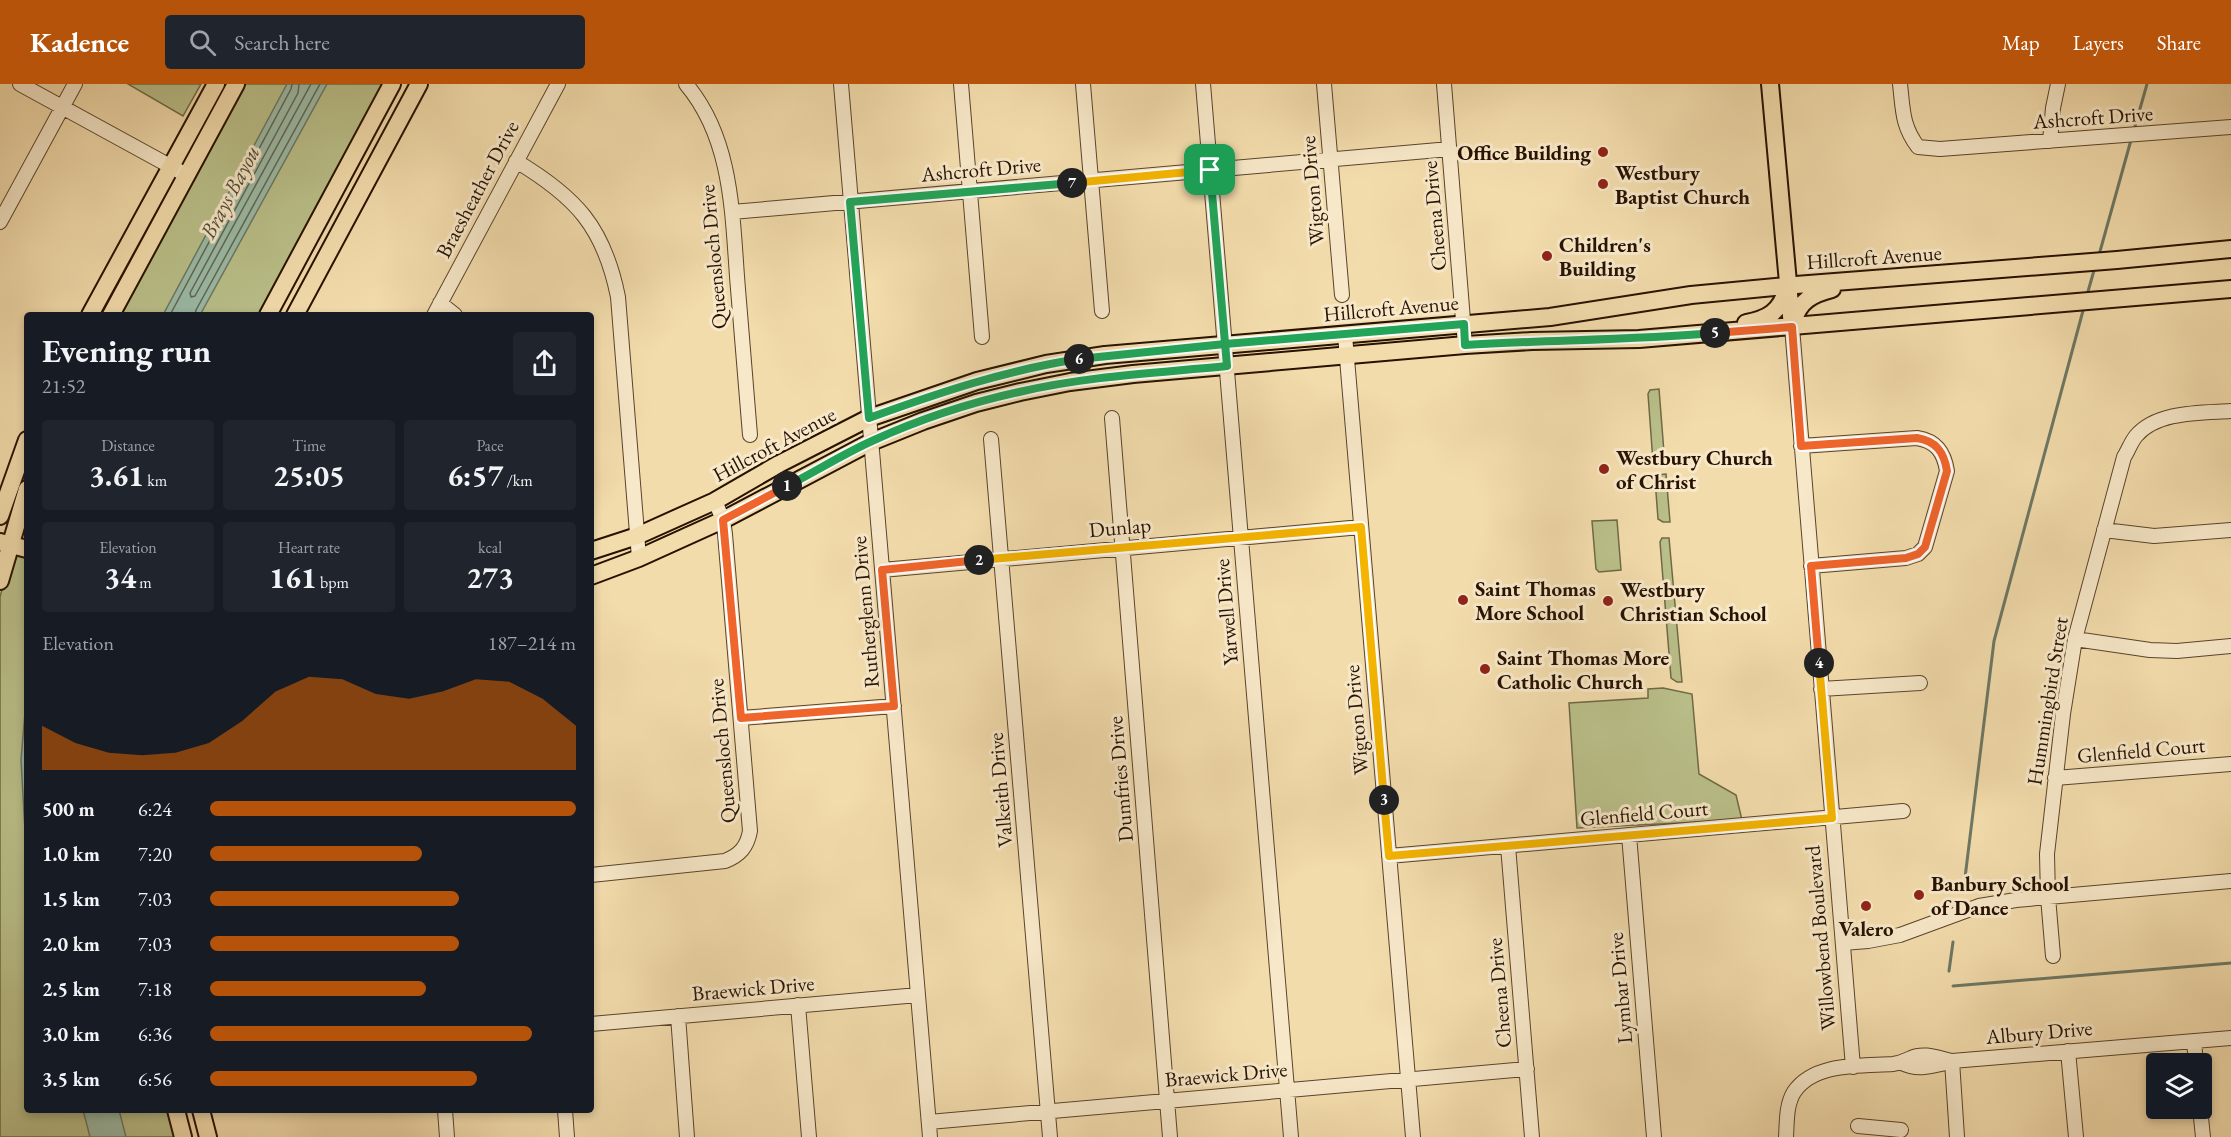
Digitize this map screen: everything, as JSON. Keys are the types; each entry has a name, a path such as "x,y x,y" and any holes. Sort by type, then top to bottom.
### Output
{"main road":[{"path":"92,312 216,84"},
{"path":"113,312 236,84"},
{"path":"270,312 392,84"},
{"path":"297,312 419,84"},
{"name":"Willowbend Boulevard","path":"1770,84 1792,327"},
{"path":"351,161 371,173"},
{"name":"Hillcroft Avenue","path":"594,550 637,536 714,501 779,464 869,418 977,381 1046,364 1105,355 1550,317 1691,296 1788,286 2231,249"},
{"path":"1792,327 1797,309 1812,295 1874,279"},
{"path":"1712,333 1774,313 1783,301 1788,286"},
{"name":"Hillcroft Avenue","path":"594,575 639,558 723,520 871,442 933,417 1020,392 1133,374 1465,345 1639,339 2231,289"},
{"path":"0,581 15,546 10,523 24,455"},
{"path":"10,523 24,495"},
{"path":"177,1113 183,1137"},
{"path":"202,1113 208,1137"}],"street":[{"path":"20,84 186,176"},
{"path":"0,222 75,84"},
{"name":"Braesheather Drive","path":"437,309 558,84"},
{"name":"Queensloch Drive","path":"686,84 704,109 718,138 726,168 732,212 750,435"},
{"name":"Rutherglenn Drive","path":"841,84 930,1137"},
{"path":"961,84 982,337"},
{"path":"1083,84 1102,311"},
{"name":"Yarwell Drive","path":"1203,84 1291,1137"},
{"name":"Wigton Drive","path":"1324,84 1342,295"},
{"name":"Cheena Drive","path":"1444,84 1465,345"},
{"name":"Ashcroft Drive","path":"1900,84 1904,122 1908,135 1918,147 1958,148 2231,127"},
{"path":"2050,141 2058,84"},
{"name":"Ashcroft Drive","path":"732,212 1450,149"},
{"path":"516,161 546,179 574,204 597,235 613,273 618,297 639,558"},
{"name":"Willowbend Boulevard","path":"1792,327 1853,1067"},
{"name":"Wigton Drive","path":"1345,335 1413,1137"},
{"name":"Hummingbird Street","path":"2053,956 2047,854 2074,639 2124,458 2135,437 2150,424 2185,415 2231,411"},
{"name":"Dumfries Drive","path":"1112,418 1170,1137"},
{"path":"1801,446 1907,438 1928,440 1936,445 1945,461 1947,471 1925,547 1918,554 1906,558 1811,566"},
{"name":"Valkeith Drive","path":"992,439 1050,1137"},
{"name":"Queensloch Drive","path":"594,875 725,861 740,853 748,841 750,831 723,520 714,501"},
{"name":"Dunlap","path":"882,570 1361,527"},
{"path":"2104,530 2154,536 2231,530"},
{"path":"2074,639 2151,650 2231,646"},
{"path":"1821,689 1920,683"},
{"path":"741,718 894,706"},
{"name":"Glenfield Court","path":"2055,778 2231,764"},
{"name":"Glenfield Court","path":"1389,856 1903,811"},
{"name":"Lymbar Drive","path":"1629,836 1654,1137"},
{"name":"Cheena Drive","path":"1508,846 1532,1137"},
{"path":"1843,943 1900,935 1979,906 2048,897 2231,881"},
{"name":"Braewick Drive","path":"594,1024 918,995"},
{"path":"798,1005 809,1137"},
{"path":"678,1016 687,1137"},
{"name":"Albury Drive","path":"1853,1067 1902,1063 1912,1068 1929,1067 1952,1061 2231,1038"},
{"path":"2194,1041 2195,1053"},
{"path":"2068,1051 2076,1137"},
{"path":"1952,1061 1957,1137"},
{"path":"1786,1137 1787,1111 1793,1093 1805,1080 1820,1072 1853,1067"},
{"name":"Braewick Drive","path":"929,1122 1527,1069"},
{"path":"445,1113 447,1137"},
{"path":"565,1113 567,1137"},
{"path":"2201,1119 2203,1137"},
{"path":"1858,1126 1900,1130"}],"green space":[{"path":"128,84 201,84 183,116"},
{"path":"240,84 383,84 262,312 118,312"},
{"path":"1659,389 1665,465 1657,466 1653,462 1648,394 1650,390"},
{"path":"1666,474 1670,522 1658,519 1655,479 1657,475"},
{"path":"1617,520 1621,570 1599,572 1596,569 1592,521"},
{"path":"1662,538 1669,538 1682,682 1671,678 1660,542"},
{"path":"17,555 24,557 24,1113 171,1113 177,1137 0,1137 0,597 8,567"},
{"path":"1663,688 1692,694 1699,774 1736,795 1742,820 1577,828 1569,703 1648,698 1648,689"}],"water":[{"name":"Brays Bayou","path":"287,84 327,84 202,312 165,312"},
{"path":"24,724 24,813 21,760"},
{"path":"84,1113 120,1113 126,1137 90,1137"}],"waterway":[{"path":"2134,130 2147,84"},
{"path":"2099,255 2131,140"},
{"path":"2087,295 2095,267"},
{"path":"1964,886 1994,641 2084,307"},
{"path":"1949,971 1953,942"},
{"path":"1953,986 2231,963"}],"place":[{"name":"Office Building","path":"1603,152"},
{"name":"Westbury Baptist Church","path":"1603,184"},
{"name":"Children's Building","path":"1547,256"},
{"name":"Westbury Church of Christ","path":"1604,469"},
{"name":"Saint Thomas More School","path":"1463,600"},
{"name":"Westbury Christian School","path":"1608,601"},
{"name":"Saint Thomas More Catholic Church","path":"1485,669"},
{"name":"Banbury School of Dance","path":"1919,895"},
{"name":"Valero","path":"1866,906"}],"route":[{"path":"1210,170 850,202 869,418 977,381 1046,364 1105,355 1225,344 1345,335 1464,324 1465,345 1639,339 1792,327 1801,446 1917,438 1928,440 1936,445 1942,453 1947,471 1925,547 1918,554 1906,558 1811,566 1832,818 1389,856 1361,527 882,570 894,706 741,718 723,520 871,442 976,403 1070,382 1227,366 1225,344 1210,170"}]}
